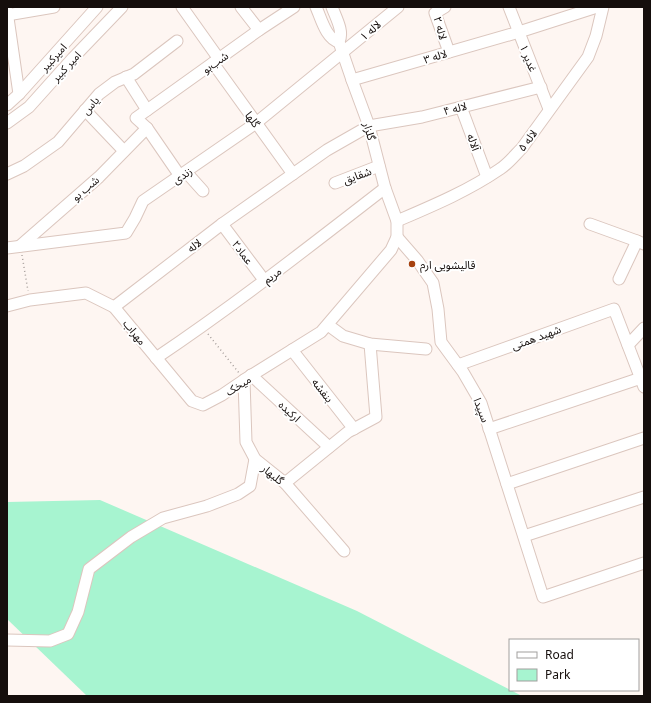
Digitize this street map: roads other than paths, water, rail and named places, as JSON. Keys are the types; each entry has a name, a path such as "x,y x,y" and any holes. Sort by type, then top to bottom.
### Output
{"street":[{"path":"19,94 12,70 7,14 54,7"},
{"name":"امیرکبیر","path":"7,105 19,94 97,7"},
{"path":"241,7 259,30"},
{"name":"شب‌بو","path":"147,128 136,118 259,30 294,7"},
{"name":"گلزار","path":"316,7 329,36 341,48"},
{"name":"گلزار","path":"332,7 341,31 341,48 369,126 385,188 397,221"},
{"name":"لاله ۱","path":"341,48 398,7"},
{"name":"لاله ۲","path":"445,7 435,13 448,52"},
{"name":"غدیر ۱","path":"509,7 549,109"},
{"name":"لاله ۳","path":"352,80 518,32 597,7"},
{"name":"لاله ۵","path":"397,221 448,199 487,177 500,169 516,153 588,57 596,36 603,7"},
{"name":"امیر کبیر","path":"7,124 29,107 120,8"},
{"name":"گلها","path":"185,8 216,61 256,123 293,174"},
{"name":"یاس","path":"7,174 24,166 58,142 99,94 114,82 134,74 177,41"},
{"name":"زندی","path":"7,248 126,233 143,201 256,123 341,48"},
{"path":"126,77 147,110"},
{"name":"لاله ۴","path":"369,126 422,117 540,87"},
{"name":"آلاله","path":"461,107 487,177"},
{"path":"85,110 124,150"},
{"name":"لاله","path":"114,307 222,224 327,150 369,126"},
{"path":"147,128 183,174 203,191"},
{"name":"شب بو","path":"20,246 99,177 147,128"},
{"name":"شقایق","path":"335,183 380,166"},
{"name":"مریم","path":"156,358 264,280 385,188"},
{"name":"میخک","path":"156,358 192,401 203,405 222,395 321,332 391,250 397,237 397,221"},
{"name":"عماد۲","path":"222,224 264,280"},
{"path":"590,224 640,243 619,279"},
{"name":"سپیدا","path":"397,237 417,260 433,283 438,309 441,342 463,372 481,403 543,597 644,563"},
{"path":"7,306 30,300 86,293 114,307"},
{"name":"مهراب","path":"114,307 156,358"},
{"name":"شهید همتی","path":"458,365 614,309 628,345"},
{"path":"328,325 343,336 370,344 426,350"},
{"path":"489,429 643,380 628,345 644,328"},
{"path":"285,483 354,429 376,417 370,344"},
{"name":"بنفشه","path":"292,350 354,429"},
{"name":"ارکیده","path":"248,378 329,448"},
{"name":"گلبهار","path":"248,378 246,442 255,459 285,483 344,551"},
{"path":"507,484 644,438"},
{"path":"7,640 50,641 68,634 78,612 89,569 131,537 163,518 207,506 238,494 250,486 255,459"},
{"path":"524,536 644,497"}],"place":[{"name":"قالیشویی ارم","path":"412,264"}]}
